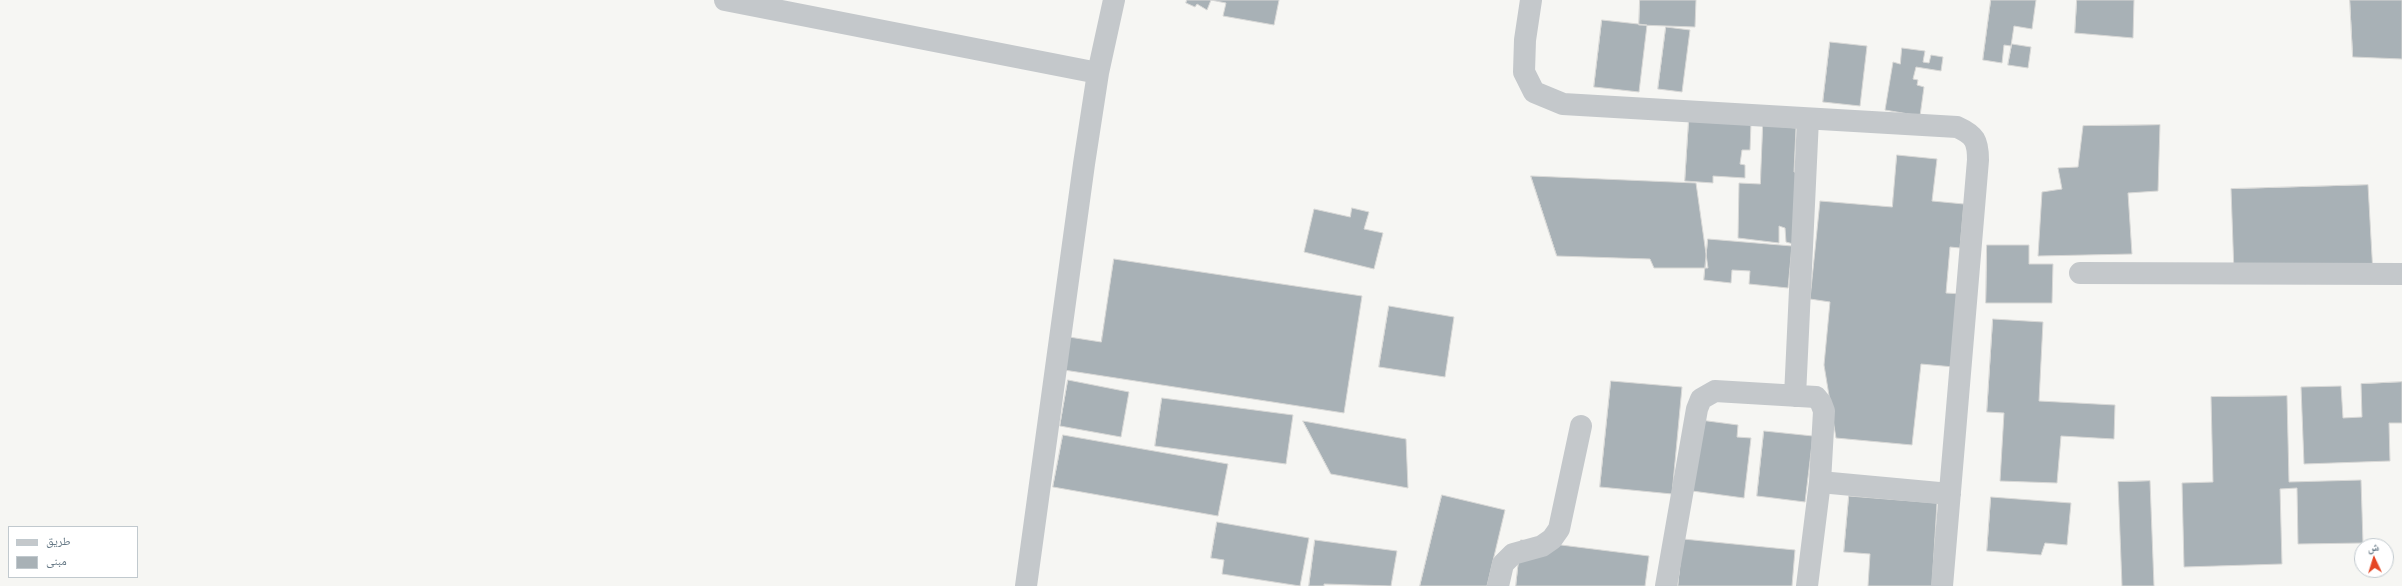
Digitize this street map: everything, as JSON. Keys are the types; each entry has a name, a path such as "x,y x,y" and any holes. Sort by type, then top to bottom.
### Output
{"street":[{"path":"725,0 1098,73"},
{"path":"1026,586 1098,73 1114,0"},
{"path":"1531,0 1525,40 1524,72 1534,92 1563,104 1957,128 1969,132 1978,144 1978,168 1942,586"},
{"path":"1795,396 1808,119"},
{"path":"2080,273 2402,274"},
{"path":"1666,586 1697,409 1701,399 1708,393 1715,391 1816,397 1822,403 1824,411 1820,482 1807,586"},
{"path":"1498,586 1503,564 1513,554 1542,546 1552,539 1559,529 1580,426"},
{"path":"1820,482 1950,494"}],"building":[{"path":"1187,0 1211,0 1207,10 1197,4 1195,7 1186,3"},
{"path":"1211,0 1279,0 1274,25 1223,16 1226,3"},
{"path":"1640,0 1696,0 1695,27 1639,25"},
{"path":"1991,0 2036,0 2032,29 2014,26 2011,46 2004,45 2002,63 1983,60"},
{"path":"2077,0 2134,0 2133,38 2075,33"},
{"path":"2350,0 2402,0 2402,59 2353,57"},
{"path":"1602,20 1647,25 1639,92 1594,87"},
{"path":"1666,27 1690,30 1682,92 1658,89"},
{"path":"1830,42 1867,46 1860,106 1823,102"},
{"path":"2012,44 2031,47 2028,68 2008,65"},
{"path":"1902,48 1925,51 1923,62 1929,63 1931,55 1943,57 1941,71 1916,67 1913,79 1918,80 1917,85 1924,87 1920,116 1885,110 1893,62 1900,64"},
{"path":"1689,119 1751,123 1750,150 1742,150 1740,164 1745,165 1745,178 1713,176 1713,183 1685,181"},
{"path":"1763,125 1796,128 1794,172 1800,173 1797,245 1786,242 1785,228 1779,226 1779,243 1738,238 1739,183 1760,184"},
{"path":"2160,125 2158,191 2128,193 2132,254 2038,256 2042,192 2062,189 2058,168 2078,167 2083,126"},
{"path":"1897,155 1937,159 1932,201 1964,204 1960,248 1950,247 1946,293 1962,294 1954,367 1921,364 1912,445 1836,438 1824,365 1830,302 1810,299 1820,201 1892,207"},
{"path":"1531,176 1696,183 1708,268 1654,268 1650,259 1557,256"},
{"path":"2368,185 2373,274 2234,273 2231,189"},
{"path":"1352,208 1369,212 1364,229 1383,233 1374,269 1304,252 1314,209 1350,217"},
{"path":"1708,239 1792,246 1788,288 1749,284 1750,271 1732,270 1731,283 1704,280"},
{"path":"1987,245 2029,245 2029,264 2053,264 2052,303 1986,303"},
{"path":"1114,259 1362,296 1344,413 1064,370 1069,337 1101,342"},
{"path":"1389,306 1454,317 1445,377 1379,367"},
{"path":"1993,319 2043,322 2039,401 2115,405 2114,439 2061,436 2057,483 2000,481 2004,413 1987,412"},
{"path":"1068,380 1129,392 1121,437 1060,426"},
{"path":"1611,381 1682,387 1672,494 1600,487"},
{"path":"2402,382 2402,423 2389,423 2390,461 2304,464 2301,387 2341,386 2343,418 2362,417 2361,384"},
{"path":"2287,396 2289,482 2361,480 2363,538 2354,538 2354,543 2298,544 2297,488 2280,489 2282,564 2184,567 2182,483 2213,482 2211,397"},
{"path":"1162,398 1293,415 1286,464 1155,446"},
{"path":"1700,420 1738,425 1737,437 1751,438 1744,498 1692,491"},
{"path":"1303,421 1406,439 1408,488 1331,474"},
{"path":"1764,431 1813,436 1805,502 1757,496"},
{"path":"1063,435 1228,464 1218,516 1053,487"},
{"path":"2150,481 2154,586 2122,586 2118,482"},
{"path":"1442,495 1505,510 1487,586 1420,586"},
{"path":"1849,496 1937,503 1932,586 1868,586 1870,554 1844,552"},
{"path":"1991,497 2071,503 2067,545 2045,543 2041,555 1987,551"},
{"path":"1217,522 1309,538 1300,586 1222,574 1224,560 1211,558"},
{"path":"1683,539 1795,550 1792,586 1678,586"},
{"path":"1315,540 1397,551 1391,586 1324,584 1324,586 1309,586"},
{"path":"1521,540 1649,556 1645,586 1516,586"}]}
